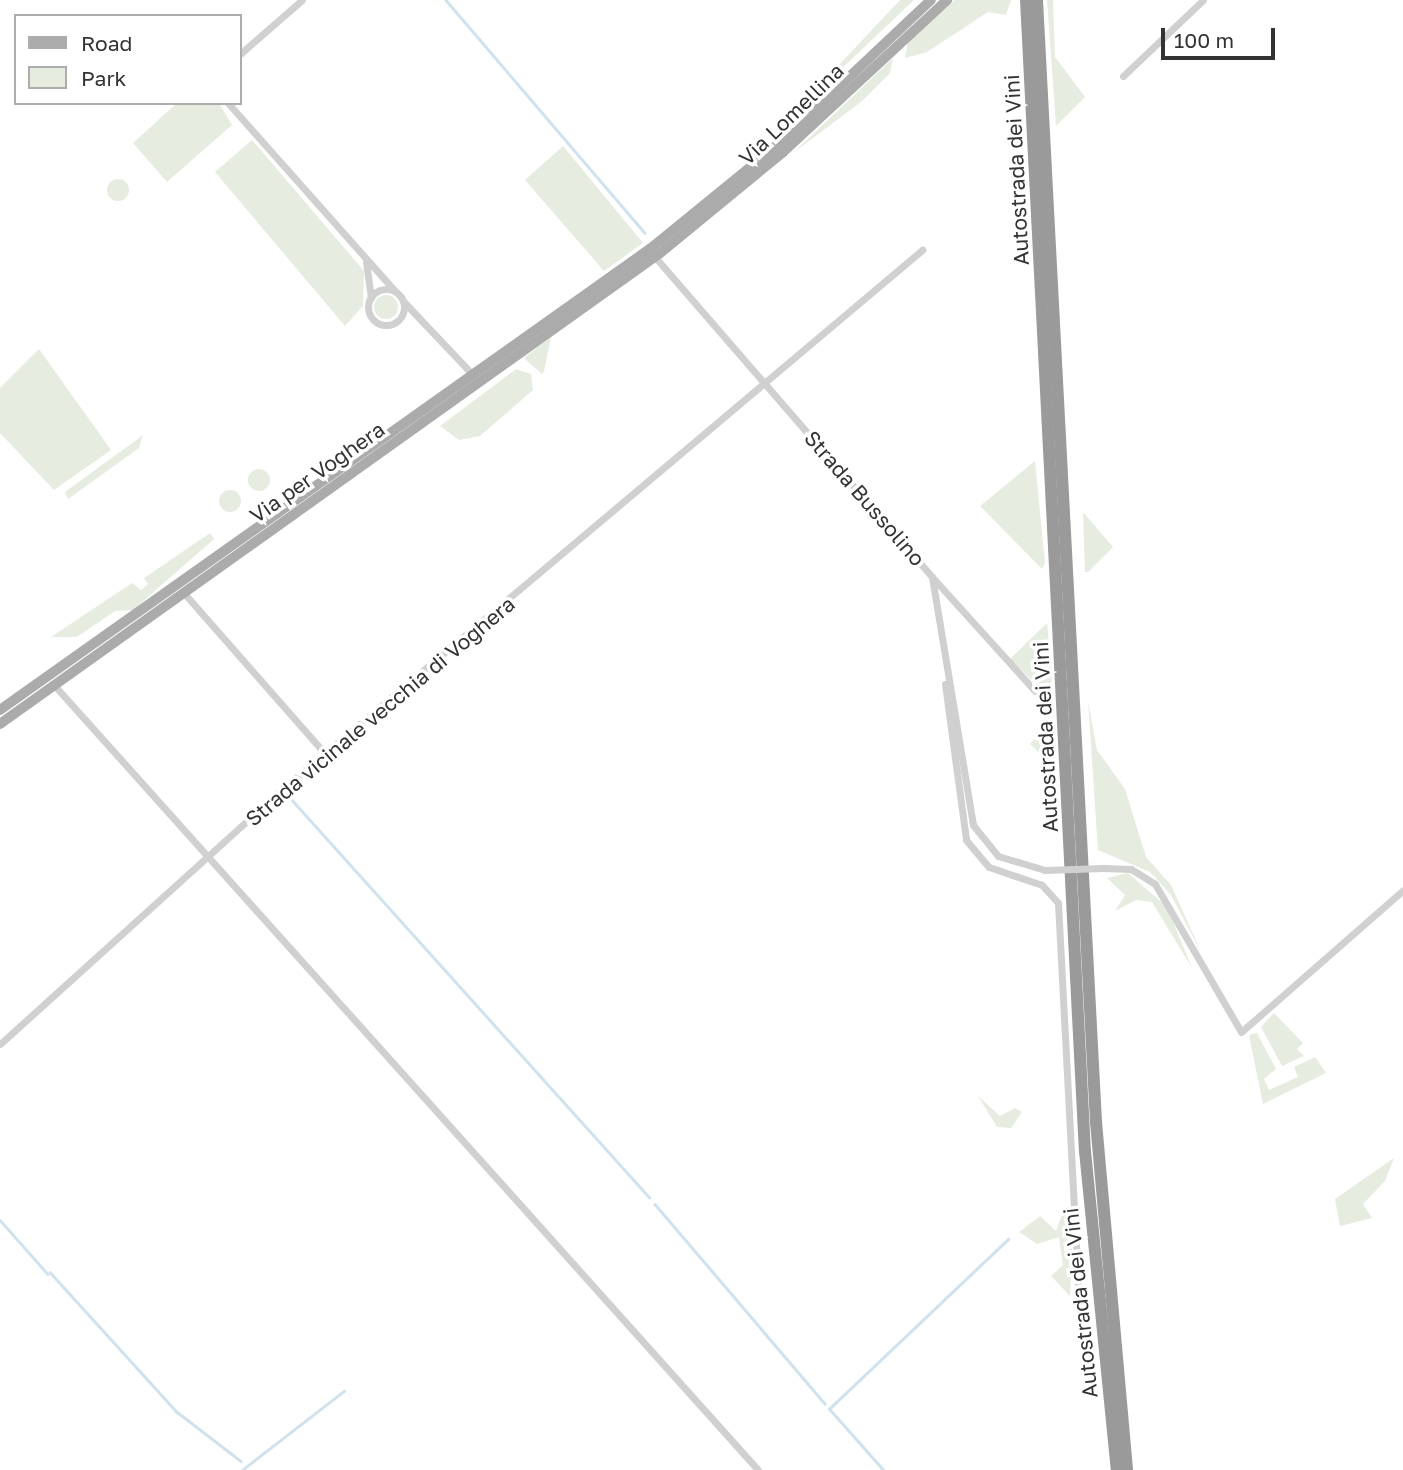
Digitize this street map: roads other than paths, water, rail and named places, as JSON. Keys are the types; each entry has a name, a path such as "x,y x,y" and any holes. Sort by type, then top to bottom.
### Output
{"highway":[{"name":"Autostrada dei Vini","path":"1025,0 1085,1151 1117,1470"},
{"name":"Autostrada dei Vini","path":"1037,0 1096,1122 1127,1470"}],"main road":[{"name":"Via Lomellina","path":"655,253 775,147 931,0"},
{"name":"Via Lomellina","path":"655,253 783,152 947,0"},
{"name":"Via per Voghera","path":"0,710 472,374 655,253"},
{"name":"Via per Voghera","path":"0,724 655,253"}],"street":[{"path":"242,52 302,0"},
{"path":"1123,76 1203,0"},
{"path":"231,105 364,258 472,374"},
{"name":"Strada vicinale vecchia di Voghera","path":"1,1042 326,755 922,250"},
{"name":"Strada Bussolino","path":"655,253 932,577 973,825 998,856 1045,870 1131,869 1155,884 1241,1032 1403,890"},
{"path":"364,258 371,315 385,325 400,319 403,300"},
{"path":"371,298 395,291"},
{"path":"932,577 1035,691"},
{"path":"183,592 326,755"},
{"path":"945,666 966,840 989,867 1042,885 1058,903 1080,1328"},
{"path":"54,685 758,1470"}],"waterway":[{"path":"446,0 645,233"},
{"path":"285,792 649,1197"},
{"path":"655,1204 825,1404"},
{"path":"0,1220 48,1274"},
{"path":"883,1470 829,1409 1008,1239"},
{"path":"50,1272 176,1411 241,1461"},
{"path":"242,1470 344,1391"}]}
